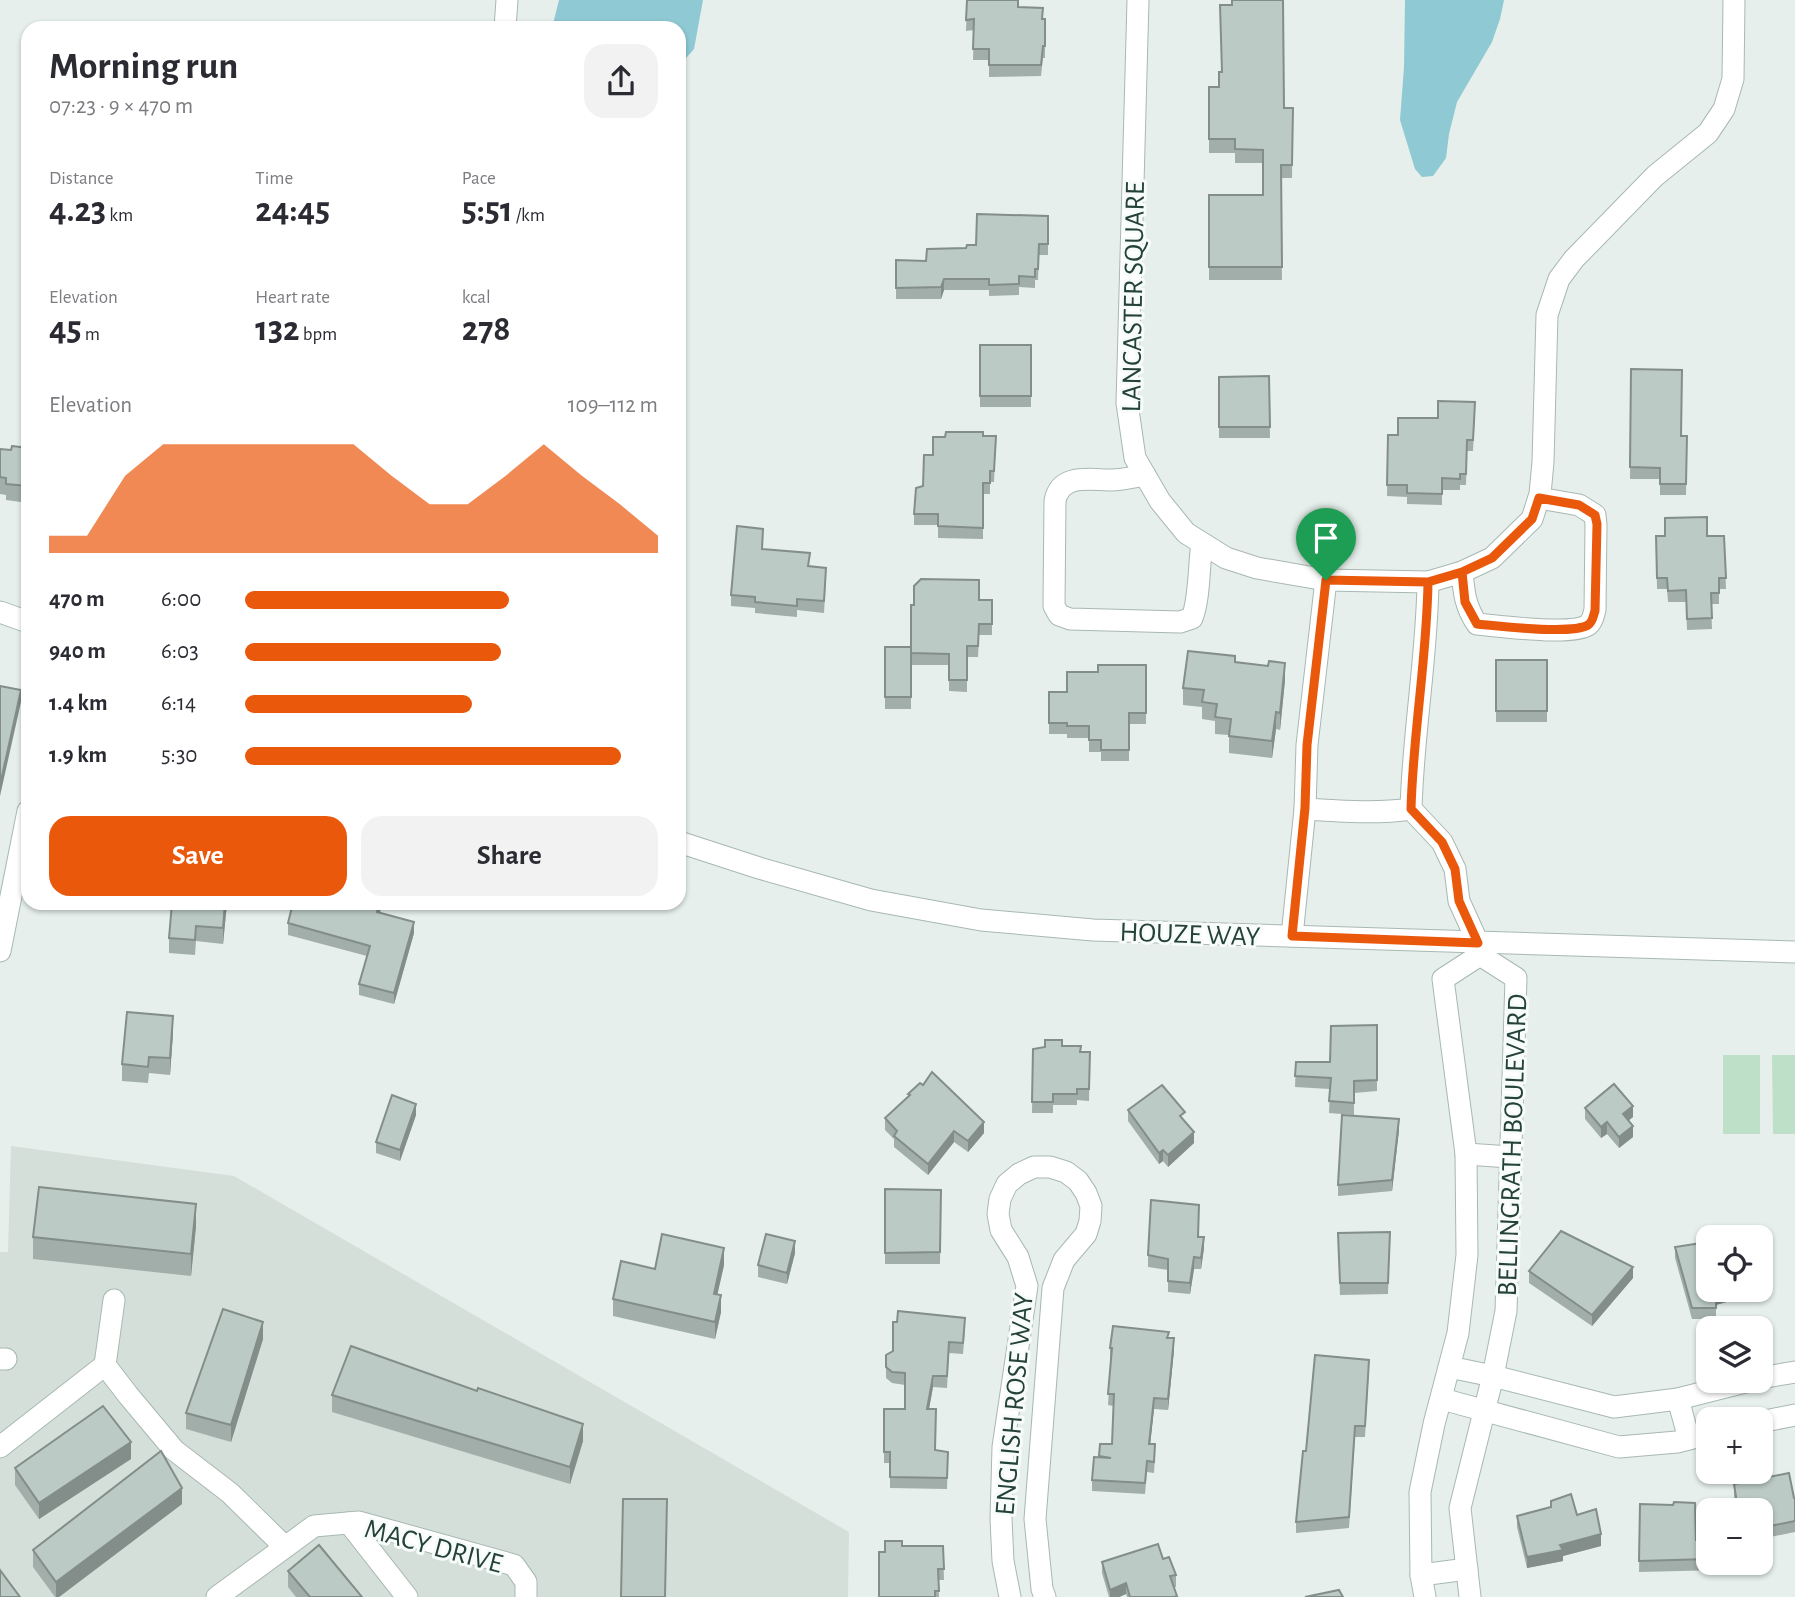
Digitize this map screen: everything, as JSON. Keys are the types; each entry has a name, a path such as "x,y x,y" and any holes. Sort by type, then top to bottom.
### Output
{"street":[{"path":"506,21 507,0"},
{"name":"LANCASTER SQUARE","path":"1138,0 1127,403 1135,458 1160,501 1186,533 1226,558 1257,568 1326,580 1428,582 1462,572 1492,558 1532,519 1539,498 1543,462 1547,316 1559,279 1574,259 1655,176 1708,133 1724,109 1733,79 1734,0"},
{"path":"1145,475 1115,480 1079,479 1064,483 1056,493 1054,606 1059,615 1070,619 1180,622 1192,618 1197,606 1201,551 1205,545"},
{"path":"1462,572 1465,602 1477,624 1570,631 1587,626 1595,611 1595,515 1579,505 1539,498"},
{"path":"1292,936 1305,808 1307,745 1326,580"},
{"path":"1428,582 1428,613 1411,809 1442,842 1455,869 1459,901 1479,949"},
{"path":"0,612 21,620"},
{"path":"1305,808 1359,813 1411,809"},
{"name":"HOUZE WAY","path":"686,844 871,900 981,920 1093,930 1292,936 1479,949 1795,953"},
{"path":"0,951 21,846"},
{"name":"BELLINGRATH BOULEVARD","path":"1424,1597 1421,1574 1420,1492 1434,1424 1458,1333 1466,1255 1466,1153 1443,979 1479,949 1516,978 1506,1311 1493,1376 1460,1508 1470,1597"},
{"path":"1466,1153 1510,1157"},
{"name":"ENGLISH ROSE WAY","path":"1010,1597 1003,1561 1001,1519 1003,1447 1027,1286 1018,1257 1001,1230 998,1214 1000,1199 1007,1184 1034,1167 1050,1167 1066,1171 1079,1181 1091,1206 1086,1234 1064,1260 1053,1288 1035,1519 1045,1597"},
{"path":"1027,1286 1053,1288"},
{"path":"0,1447 105,1365 114,1300"},
{"path":"105,1365 174,1450 229,1493 285,1547"},
{"path":"1449,1367 1614,1407 1678,1399 1702,1393"},
{"path":"1773,1376 1795,1372"},
{"path":"1442,1399 1619,1447 1677,1442 1696,1437"},
{"path":"1678,1399 1696,1433"},
{"path":"1773,1419 1795,1415"},
{"path":"1001,1519 1035,1519"},
{"name":"MACY DRIVE","path":"217,1597 314,1526 359,1522 514,1565 526,1582 526,1597"},
{"path":"349,1523 407,1597"},
{"path":"1421,1574 1467,1569"}],"shaded area":[{"path":"11,1146 234,1176 849,1532 848,1597 0,1597 0,1252 8,1252"}],"green space":[{"path":"1723,1055 1760,1055 1760,1134 1723,1134"},
{"path":"1772,1055 1795,1055 1795,1134 1773,1134"}],"water":[{"path":"559,0 703,0 694,49 686,58 686,21 554,21"},
{"path":"1405,0 1504,0 1492,42 1457,102 1446,158 1433,176 1422,177 1415,169 1400,120"}],"building":[{"path":"967,0 1018,0 1018,7 1043,8 1045,46 1041,65 989,65 989,49 973,49 974,19 966,20"},
{"path":"1232,0 1283,0 1284,108 1293,108 1292,165 1281,165 1282,267 1209,267 1209,195 1263,195 1263,150 1235,149 1235,139 1209,139 1209,87 1219,87 1219,72 1222,72 1220,5 1232,5"},
{"path":"977,214 1048,216 1048,244 1039,244 1035,277 1019,276 1019,284 989,285 989,279 944,279 941,287 896,288 896,260 926,261 927,249 966,248 967,245 976,245"},
{"path":"980,345 1031,345 1031,396 980,396"},
{"path":"1631,369 1682,370 1681,436 1687,436 1686,484 1660,484 1660,468 1630,467"},
{"path":"1269,376 1270,427 1219,427 1219,377"},
{"path":"1438,401 1475,402 1473,440 1467,440 1466,474 1460,474 1460,479 1442,478 1442,494 1407,493 1407,485 1387,485 1388,435 1398,435 1398,418 1438,418"},
{"path":"946,432 983,432 983,436 996,436 994,471 990,471 990,483 983,483 983,528 938,526 938,514 914,514 916,488 923,486 924,455 933,455 933,437 945,437"},
{"path":"12,446 21,447 21,485 6,484 6,478 0,477 0,449 11,450"},
{"path":"1707,517 1707,536 1724,536 1726,578 1719,578 1719,593 1711,593 1712,618 1687,619 1686,590 1668,591 1667,578 1657,578 1656,536 1665,536 1665,518"},
{"path":"737,526 763,529 762,549 810,553 808,566 826,568 824,601 797,599 797,606 755,602 755,597 731,595"},
{"path":"921,579 979,580 979,600 992,600 992,624 979,624 978,646 967,646 967,680 949,680 949,654 911,653 911,605 914,605 914,586"},
{"path":"885,647 911,647 911,697 885,697"},
{"path":"1188,651 1235,656 1235,662 1268,666 1269,661 1285,663 1280,713 1276,712 1272,741 1229,736 1231,719 1215,717 1217,704 1202,702 1204,690 1183,688"},
{"path":"1496,660 1547,660 1547,711 1496,711"},
{"path":"1098,665 1146,665 1146,713 1129,713 1129,750 1101,750 1101,740 1089,740 1089,726 1049,723 1049,692 1067,692 1067,672 1098,672"},
{"path":"0,686 21,690 0,785"},
{"path":"171,910 224,910 223,928 196,926 195,940 169,938"},
{"path":"291,910 377,910 414,922 394,993 359,984 370,946 288,923"},
{"path":"127,1012 173,1016 170,1058 149,1057 148,1067 122,1064"},
{"path":"1377,1025 1377,1080 1354,1081 1354,1103 1329,1101 1331,1078 1295,1076 1296,1062 1330,1062 1331,1026"},
{"path":"1045,1040 1062,1040 1062,1046 1081,1046 1080,1052 1090,1052 1089,1089 1077,1089 1077,1094 1053,1094 1053,1102 1032,1102 1033,1049 1045,1047"},
{"path":"932,1072 984,1122 968,1141 954,1131 928,1164 894,1136 897,1131 885,1118 920,1083 923,1085"},
{"path":"1614,1084 1633,1106 1623,1114 1633,1126 1619,1137 1607,1122 1601,1127 1585,1108"},
{"path":"1162,1085 1185,1112 1180,1116 1194,1132 1168,1155 1163,1150 1159,1153 1128,1110"},
{"path":"392,1095 416,1104 400,1150 376,1142"},
{"path":"1342,1115 1399,1119 1392,1180 1338,1185"},
{"path":"39,1187 196,1204 191,1254 33,1237"},
{"path":"885,1189 941,1190 940,1252 885,1253"},
{"path":"1151,1200 1199,1205 1198,1237 1204,1237 1201,1258 1194,1257 1190,1283 1168,1281 1168,1259 1148,1255"},
{"path":"1561,1231 1633,1267 1592,1315 1529,1271"},
{"path":"1390,1232 1388,1283 1340,1283 1338,1233"},
{"path":"662,1234 724,1248 714,1294 721,1295 715,1322 613,1299 621,1261 655,1269"},
{"path":"766,1234 795,1241 787,1273 758,1265"},
{"path":"1696,1244 1696,1302 1716,1302 1716,1308 1692,1308 1675,1247"},
{"path":"223,1309 263,1322 231,1425 186,1413"},
{"path":"898,1311 965,1318 963,1343 949,1342 947,1376 933,1376 927,1409 936,1409 935,1450 948,1452 947,1478 890,1477 890,1452 884,1452 884,1409 905,1409 905,1373 892,1372 886,1367 886,1355 893,1351 893,1322 897,1322"},
{"path":"1113,1326 1169,1332 1167,1338 1174,1338 1168,1399 1154,1398 1149,1444 1155,1444 1154,1462 1147,1461 1145,1483 1092,1480 1094,1457 1111,1458 1099,1456 1100,1444 1112,1444 1114,1394 1108,1394"},
{"path":"351,1346 477,1391 478,1388 583,1424 570,1467 332,1395"},
{"path":"1315,1355 1369,1360 1365,1426 1355,1426 1349,1517 1296,1522 1303,1451 1306,1451"},
{"path":"103,1406 131,1442 39,1503 15,1468"},
{"path":"161,1451 182,1488 56,1582 33,1550"},
{"path":"1789,1473 1795,1498 1795,1521 1773,1525 1773,1498 1736,1498 1734,1484 1773,1484 1773,1476"},
{"path":"1571,1494 1577,1515 1596,1509 1601,1534 1560,1545 1563,1550 1527,1557 1517,1516 1551,1507 1551,1501"},
{"path":"623,1499 667,1499 665,1597 621,1597"},
{"path":"1674,1502 1695,1503 1696,1559 1639,1561 1640,1504 1673,1505"},
{"path":"885,1541 902,1541 902,1546 943,1546 944,1569 938,1569 939,1591 935,1591 935,1597 879,1597 879,1552 885,1552"},
{"path":"1158,1544 1163,1559 1169,1557 1176,1575 1170,1576 1177,1596 1130,1597 1126,1583 1110,1590 1102,1562"},
{"path":"319,1545 362,1597 310,1597 288,1571"},
{"path":"0,1570 20,1597 0,1597"},
{"path":"1339,1590 1343,1597 1305,1597"}],"route":[{"path":"1326,580 1307,745 1305,808 1292,936 1478,943 1459,901 1455,869 1442,842 1411,809 1428,613 1428,582 1462,572 1465,602 1477,624 1570,631 1587,626 1595,611 1595,515 1579,505 1539,498 1532,519 1492,558 1462,572 1428,582 1326,580"}]}
